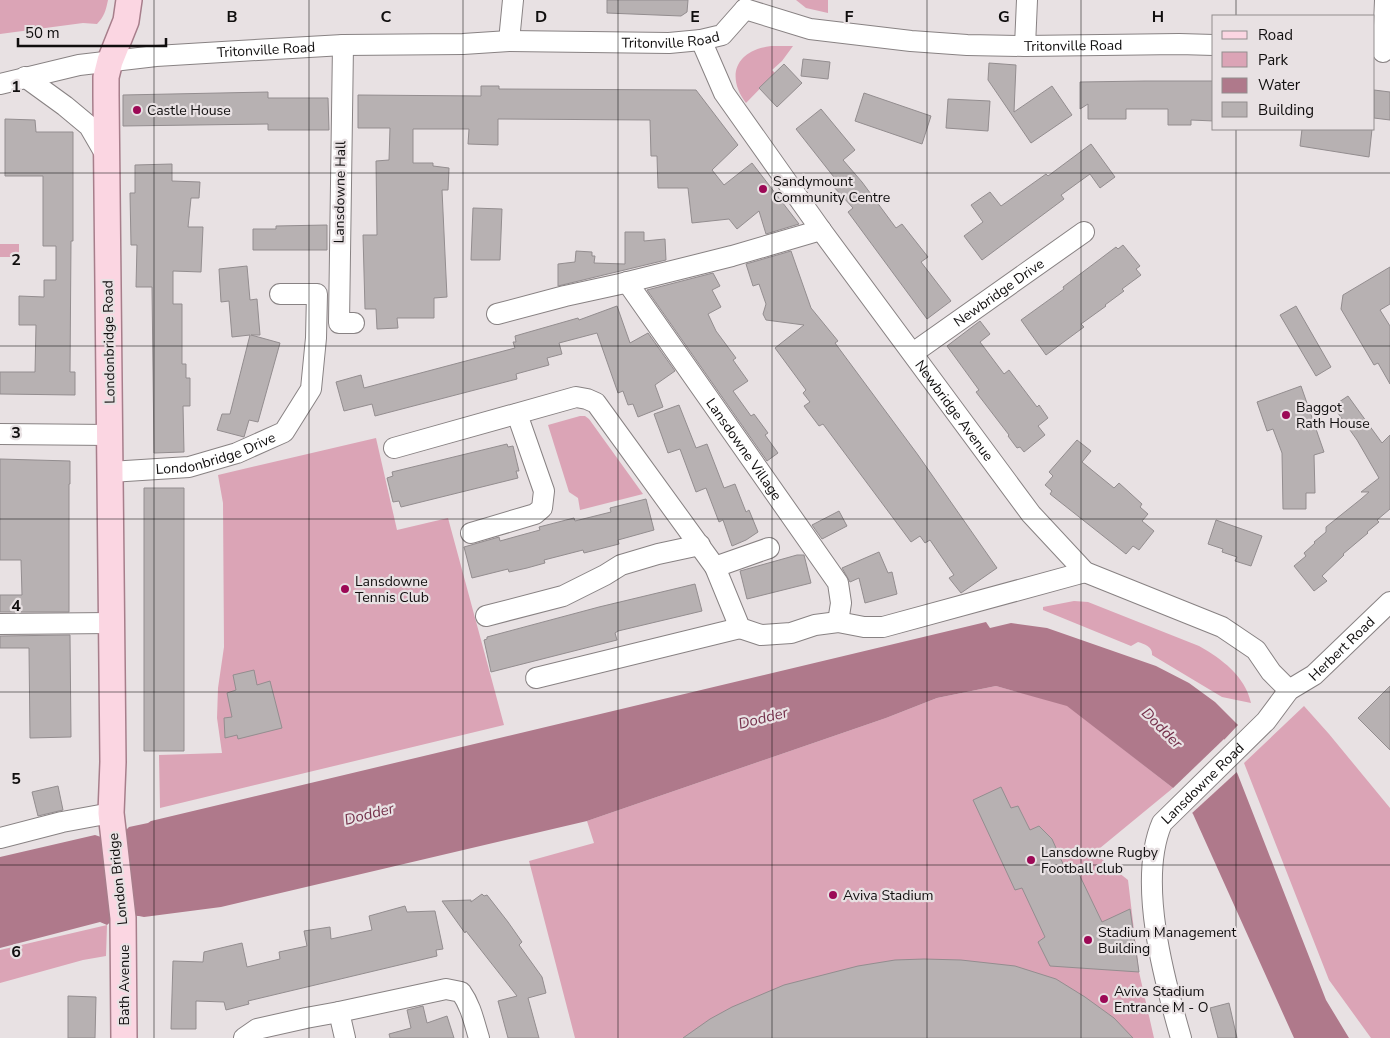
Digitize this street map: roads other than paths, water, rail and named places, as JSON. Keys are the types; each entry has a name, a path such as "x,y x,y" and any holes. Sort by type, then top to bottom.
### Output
{"main road":[{"name":"Londonbridge Road","path":"112,823 112,623 106,77 110,61 126,21 129,0"},
{"name":"London Bridge","path":"112,823 123,925"},
{"name":"Bath Avenue","path":"123,925 124,1038"}],"street":[{"path":"509,41 513,0"},
{"path":"1025,46 1027,0"},
{"path":"1382,52 1385,0"},
{"name":"Tritonville Road","path":"0,84 79,65 110,61 343,45 463,44 509,41 669,43 701,40 722,35 732,26 745,4 810,29 911,41 967,45 1025,46 1212,45"},
{"name":"Newbridge Avenue","path":"701,40 724,93 821,230 1031,514 1085,572 1222,627 1256,650 1271,672 1289,690"},
{"name":"Lansdowne Hall","path":"343,45 339,323 354,323"},
{"path":"25,77 89,126 107,156"},
{"path":"497,314 732,256 821,230"},
{"name":"Newbridge Drive","path":"913,353 1084,232"},
{"name":"Lansdowne Village","path":"627,282 838,583 841,603 838,622"},
{"name":"Londonbridge Drive","path":"110,472 189,467 237,453 284,432 311,389 316,338 317,294 280,294"},
{"path":"394,448 576,397 583,390 596,403 715,567 740,628"},
{"path":"471,533 534,514 542,508 544,491 517,414"},
{"path":"0,434 110,436"},
{"path":"486,616 563,596 621,565 658,554 700,545"},
{"path":"715,567 769,548"},
{"path":"536,678 740,628 761,635 791,633 815,625 838,622 864,627 883,627 1085,572"},
{"name":"Herbert Road","path":"1289,690 1314,675 1390,602"},
{"path":"0,624 112,623"},
{"name":"Lansdowne Road","path":"1181,1038 1166,986 1156,924 1152,886 1156,837 1162,823 1232,756 1271,715 1289,690"},
{"path":"0,838 62,822 112,823"},
{"path":"244,1038 256,1029 446,989 461,992 469,1003 479,1038"},
{"path":"339,1012 345,1038"}],"water":[{"name":"Dodder","path":"986,622 990,628 1011,623 1047,628 1156,666 1189,683 1215,702 1238,725 1223,741 1326,1000 1349,1038 1294,1038 1193,814 1173,788 1067,706 996,686 937,698 886,718 587,821 221,907 144,917 124,917 107,925 100,922 0,948 0,857 95,835 101,837 124,832 129,827 151,821"}],"place":[{"name":"Castle House","path":"137,110"},
{"name":"Sandymount Community Centre","path":"763,189"},
{"name":"Baggot Rath House","path":"1286,415"},
{"name":"Lansdowne Tennis Club","path":"345,589"},
{"name":"Lansdowne Rugby Football club","path":"1031,860"},
{"name":"Aviva Stadium","path":"833,895"},
{"name":"Stadium Management Building","path":"1088,940"},
{"name":"Aviva Stadium Entrance M - O","path":"1104,999"}]}
